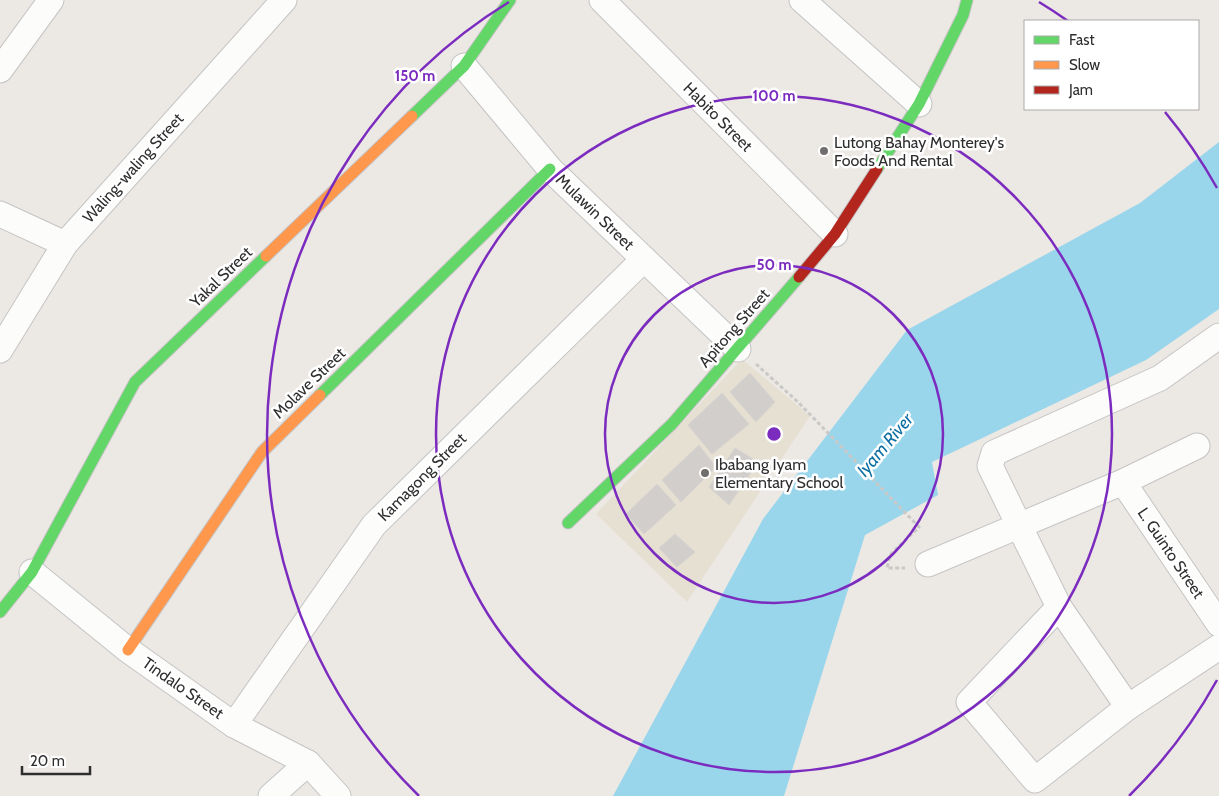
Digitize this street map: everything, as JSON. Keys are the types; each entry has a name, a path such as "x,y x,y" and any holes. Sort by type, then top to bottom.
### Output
{"street":[{"path":"0,70 51,0"},
{"name":"Waling-waling Street","path":"0,350 65,244 284,0"},
{"name":"Yakal Street","path":"0,612 32,572 135,382 464,66 510,0"},
{"name":"Habito Street","path":"602,0 835,234"},
{"name":"Apitong Street","path":"568,523 672,424 835,234 919,104 963,15 967,0"},
{"path":"810,4 919,104"},
{"name":"Mulawin Street","path":"464,66 550,169 738,349"},
{"name":"Molave Street","path":"128,650 262,452 550,169"},
{"path":"0,214 65,244"},
{"name":"Kamagong Street","path":"234,725 374,524 644,258"},
{"path":"1128,707 1059,607 990,466 994,453 1160,378 1219,336"},
{"path":"928,564 1019,524 1123,482 1197,446"},
{"name":"L. Guinto Street","path":"1123,482 1219,624"},
{"name":"Tindalo Street","path":"32,572 128,650 234,725 308,763 338,796"},
{"path":"1059,607 969,702 1035,780 1128,707 1219,647"},
{"path":"271,796 308,763"}],"path":[{"path":"738,349 798,402 919,527 890,554 887,568 928,564"}],"shaded area":[{"name":"Ibabang Iyam Elementary School","path":"742,359 810,416 687,602 596,514"}],"water":[{"name":"Iyam River","path":"1219,142 1219,309 1146,360 932,462 938,495 865,535 784,796 613,796 763,519 907,330 1140,203"}],"building":[{"path":"750,373 775,402 756,422 730,392"},
{"path":"722,393 749,424 712,454 688,425"},
{"path":"699,445 716,467 681,502 662,480"},
{"path":"735,448 758,462 729,505 709,487"},
{"path":"657,484 676,505 644,534 626,514"},
{"path":"675,534 695,552 677,567 659,548"}],"traffic: fast":[{"path":"412,116 464,66 510,0"},
{"path":"877,169 919,104 963,15 967,0"},
{"path":"320,395 550,169"},
{"path":"0,612 32,572 135,382 266,256"},
{"path":"568,523 672,424 799,277"}],"traffic: slow":[{"path":"266,256 412,116"},
{"path":"128,650 262,452 320,395"}],"traffic: jam":[{"path":"799,277 835,234 877,169"}],"place":[{"name":"Lutong Bahay Monterey's Foods And Rental","path":"824,151"},
{"name":"Ibabang Iyam Elementary School","path":"705,473"}]}
